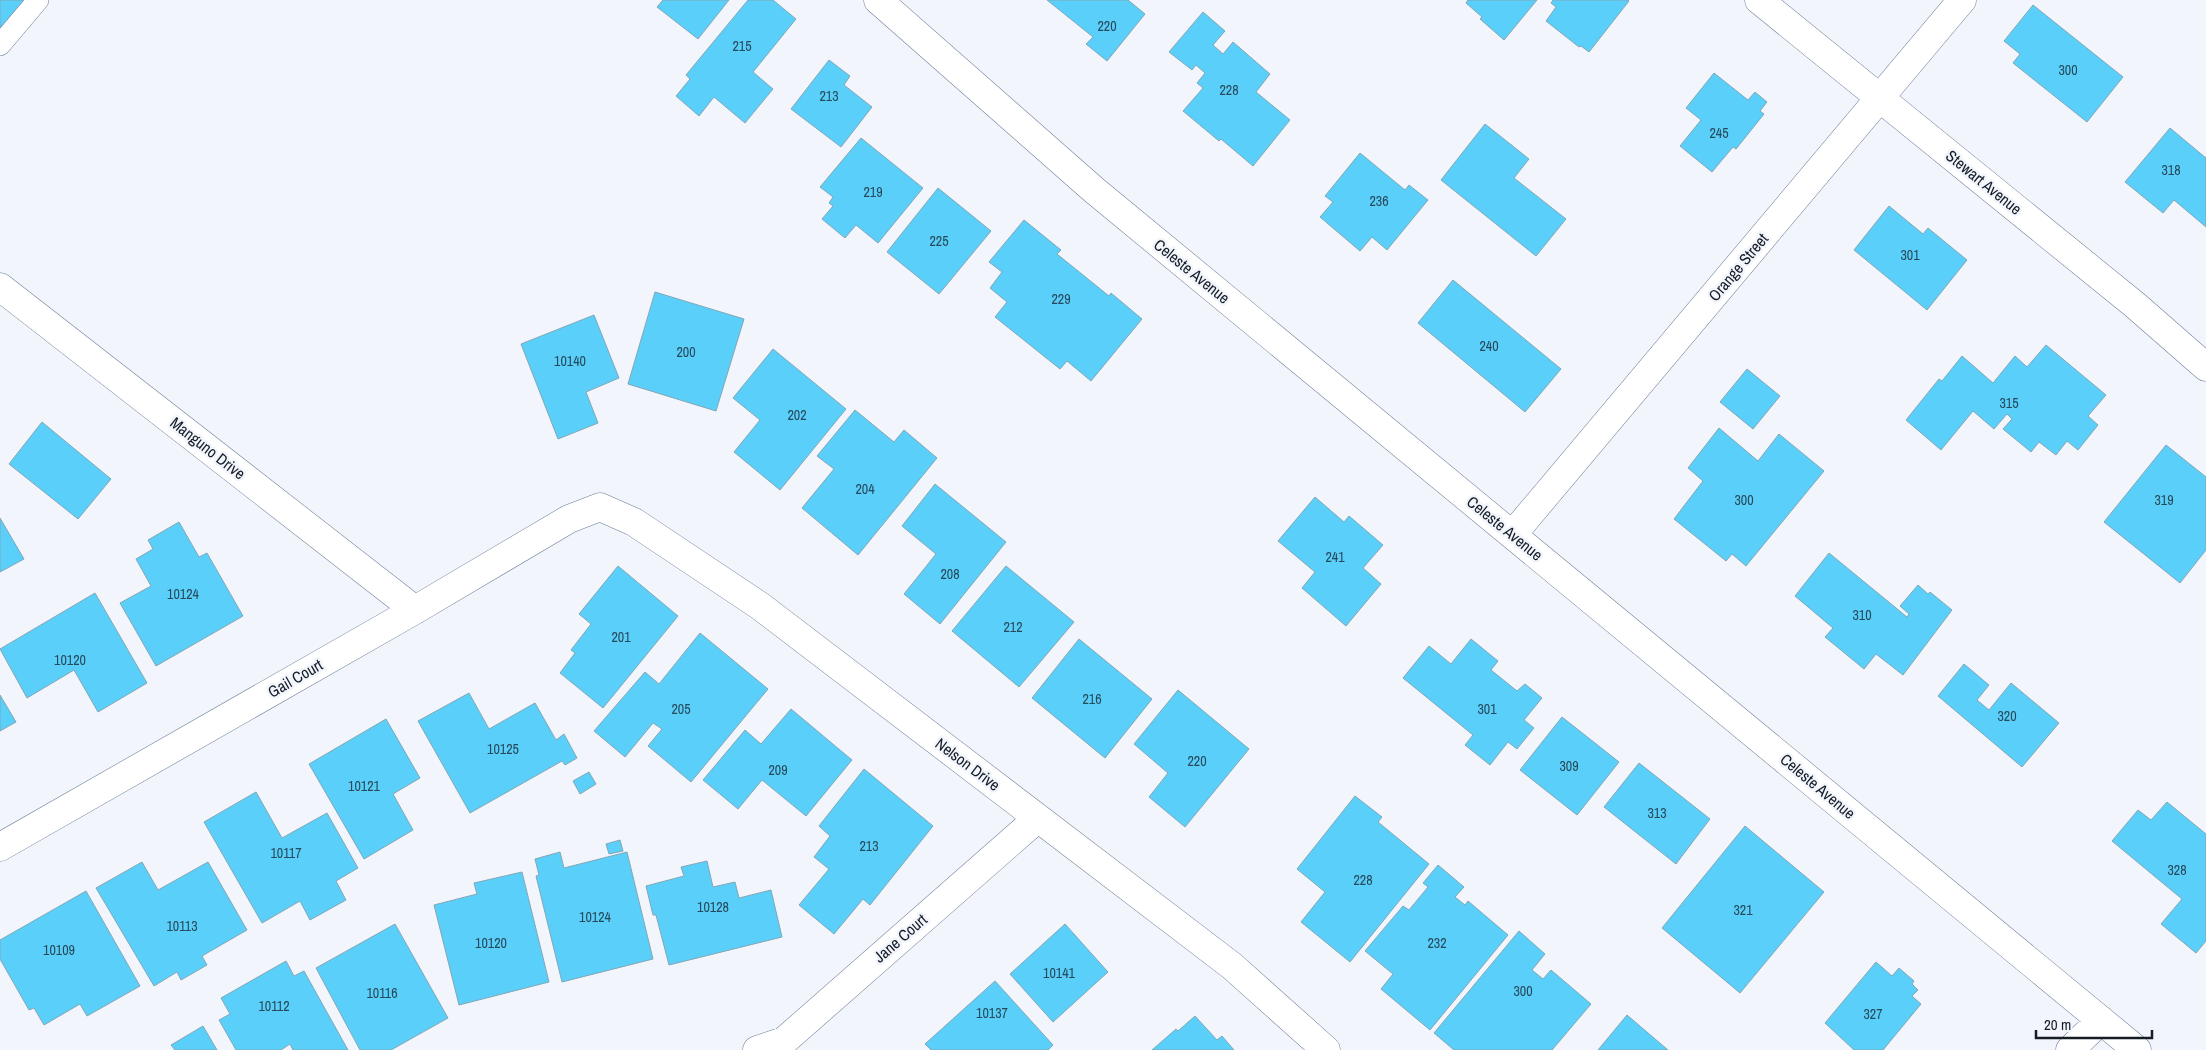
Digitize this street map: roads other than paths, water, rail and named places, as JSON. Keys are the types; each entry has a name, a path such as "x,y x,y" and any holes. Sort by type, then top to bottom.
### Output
{"street":[{"name":"Celeste Avenue","path":"878,0 1094,190 2137,1050"},
{"name":"Stewart Avenue","path":"1759,0 2127,298 2206,368"},
{"name":"Orange Street","path":"1512,534 1962,0"},
{"name":"Manguno Drive","path":"0,287 415,610"},
{"name":"Nelson Drive","path":"592,511 600,507 634,522 760,606 1232,966 1326,1050"},
{"name":"Gail Court","path":"0,847 415,610 569,519 592,511"},
{"name":"Jane Court","path":"757,1050 784,1041 1038,818"},
{"path":"2070,1050 2101,1020"}],"lane":[{"path":"0,44 38,0"}]}
